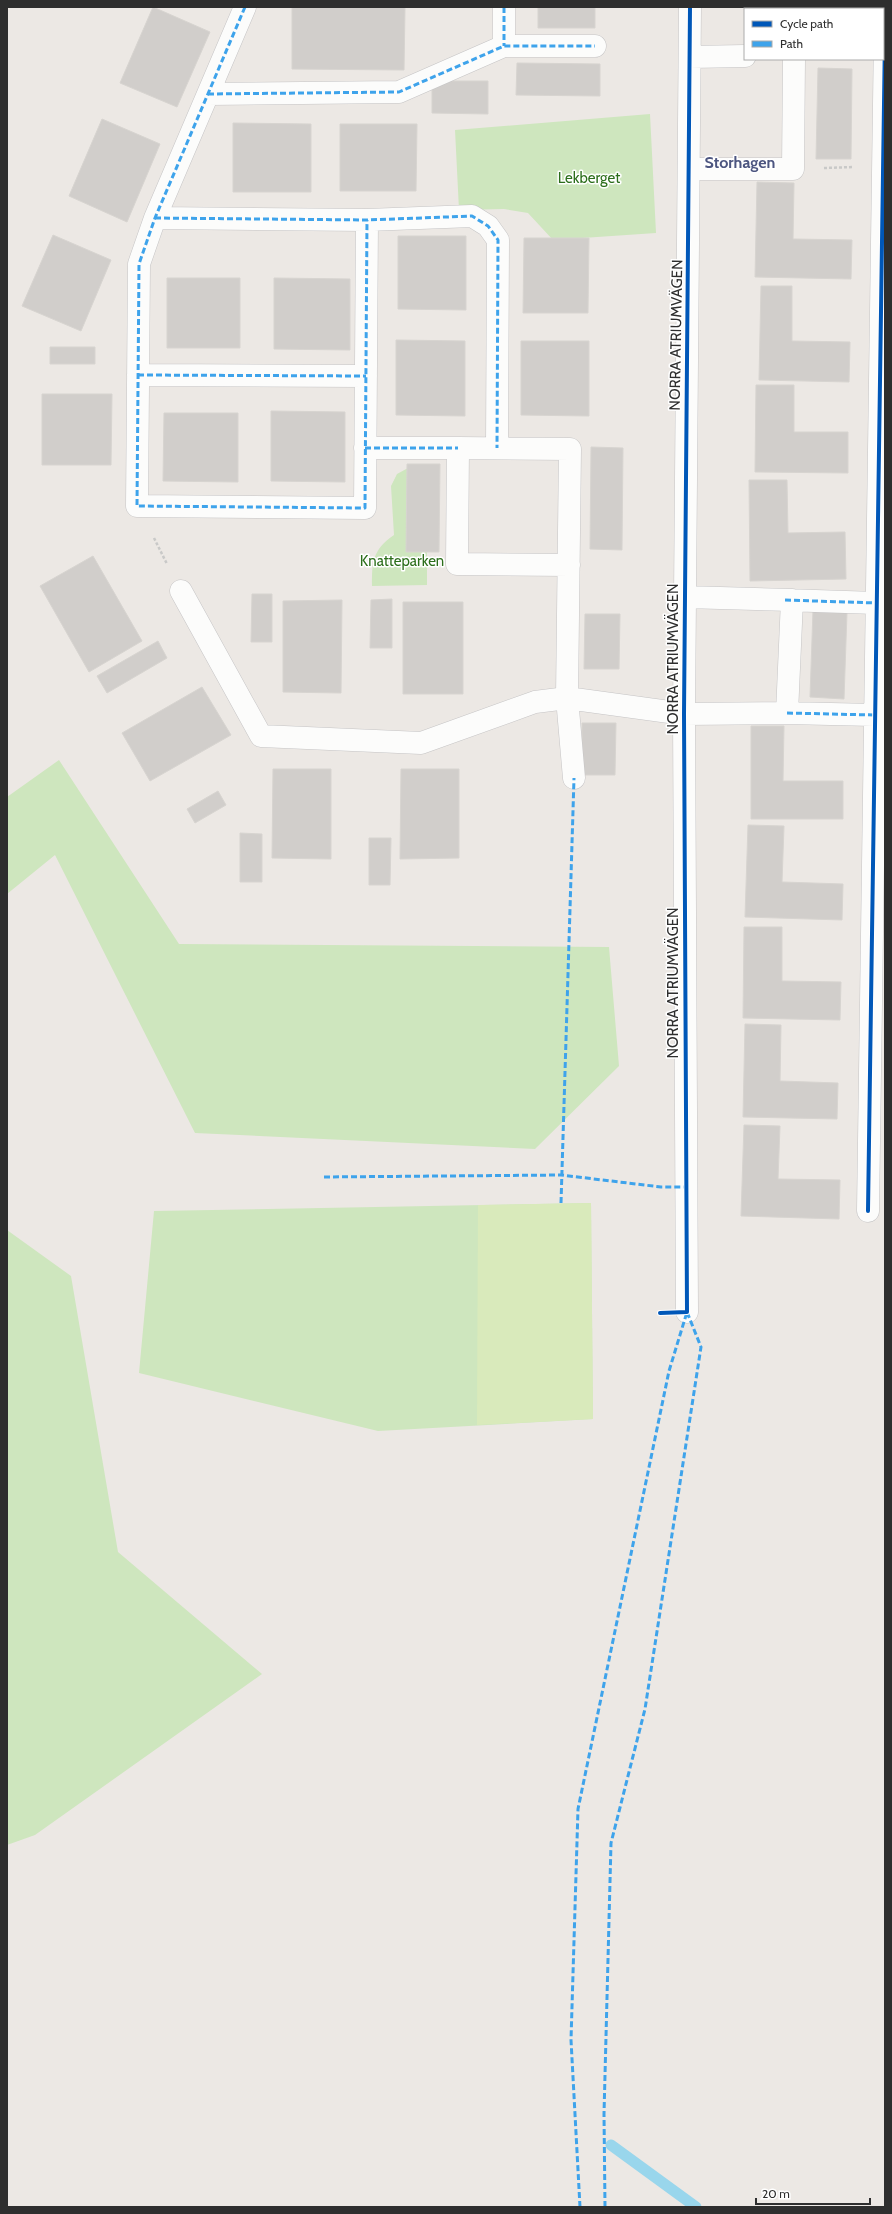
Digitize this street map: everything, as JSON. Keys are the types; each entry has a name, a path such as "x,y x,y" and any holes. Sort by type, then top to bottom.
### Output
{"street":[{"path":"245,7 155,218 139,264 137,506 365,508 367,220"},
{"path":"504,7 504,46"},
{"name":"NORRA ATRIUMVÄGEN","path":"687,1312 684,714 690,7"},
{"path":"884,58 885,35"},
{"path":"208,94 399,92 504,46 595,46"},
{"path":"690,57 744,56"},
{"path":"689,169 793,169 794,60"},
{"path":"868,1211 874,715 881,641 876,603 884,60"},
{"path":"155,218 367,220 472,216 488,226 498,240 497,448"},
{"path":"138,375 366,376"},
{"path":"365,448 570,449 568,698 574,778"},
{"path":"458,448 457,564 569,565"},
{"path":"181,591 261,736 421,743 535,702 568,698 684,714 787,713 874,715"},
{"path":"685,597 876,603"},
{"path":"785,600 792,600 787,713"}],"path":[{"path":"793,169 883,166"},
{"path":"137,506 181,591"}],"green space":[{"name":"Lekberget","path":"650,114 656,233 553,240 528,213 504,209 459,210 455,130"},
{"name":"Knatteparken","path":"408,468 427,469 427,585 372,586 372,570 377,552 381,546 394,535 391,486 397,474"},
{"path":"59,760 179,944 609,947 619,1066 535,1149 195,1133 55,855 7,894 7,797"},
{"path":"591,1203 593,1419 378,1431 139,1373 154,1211"},
{"path":"591,1203 593,1419 477,1425 478,1205"},
{"path":"7,1230 71,1276 118,1552 262,1674 35,1835 7,1845"}],"building":[{"path":"153,7 210,32 177,107 120,83"},
{"path":"292,7 405,7 404,70 292,69"},
{"path":"538,7 595,7 595,28 538,28"},
{"path":"757,7 853,7 853,8"},
{"path":"517,63 600,64 600,96 516,95"},
{"path":"818,68 852,69 851,159 816,159"},
{"path":"432,81 488,81 488,114 432,113"},
{"path":"102,119 160,144 127,222 69,196"},
{"path":"233,123 311,124 311,192 233,192"},
{"path":"340,124 417,124 416,191 340,191"},
{"path":"757,182 794,183 793,239 852,240 851,279 755,277"},
{"path":"53,235 111,260 81,331 22,306"},
{"path":"398,236 466,236 466,310 398,309"},
{"path":"524,238 589,238 588,313 523,313"},
{"path":"167,278 240,278 240,348 167,348"},
{"path":"274,278 350,279 350,350 274,349"},
{"path":"761,286 792,286 792,341 850,342 849,382 759,380"},
{"path":"396,340 465,341 465,416 396,415"},
{"path":"521,341 589,341 589,416 521,415"},
{"path":"50,347 95,347 95,364 50,364"},
{"path":"756,385 794,385 794,432 848,432 848,473 755,472"},
{"path":"42,394 112,394 111,465 42,465"},
{"path":"271,411 345,412 345,482 271,481"},
{"path":"164,413 238,413 238,482 163,481"},
{"path":"591,447 623,448 622,550 590,549"},
{"path":"407,464 440,464 439,552 406,552"},
{"path":"749,480 787,480 788,533 845,532 846,579 750,581"},
{"path":"93,556 142,641 89,672 40,586"},
{"path":"252,594 272,594 272,642 251,642"},
{"path":"392,599 392,648 370,648 371,600"},
{"path":"342,600 341,693 283,692 283,601"},
{"path":"403,602 463,602 463,694 403,694"},
{"path":"813,610 847,612 844,699 810,697"},
{"path":"585,614 620,614 619,669 584,669"},
{"path":"158,641 167,658 107,693 97,676"},
{"path":"202,687 231,735 150,781 122,733"},
{"path":"582,723 616,723 615,775 582,775"},
{"path":"751,726 784,726 783,781 843,781 843,819 751,819"},
{"path":"273,769 331,769 331,859 272,858"},
{"path":"401,769 459,769 459,858 400,859"},
{"path":"218,791 226,805 195,823 187,809"},
{"path":"748,825 784,826 782,882 843,884 842,920 745,917"},
{"path":"240,833 262,834 262,882 240,882"},
{"path":"369,838 391,838 390,885 369,885"},
{"path":"744,927 782,927 782,981 841,982 840,1020 743,1018"},
{"path":"745,1024 781,1025 780,1081 838,1083 837,1119 743,1117"},
{"path":"744,1125 780,1126 778,1179 840,1180 839,1219 741,1216"}],"waterway":[{"path":"611,2145 696,2207"}],"marked path":[{"path":"245,7 155,218 139,264 137,506 365,508 367,220"},
{"path":"504,7 504,46"},
{"path":"208,94 399,92 504,46 595,46"},
{"path":"155,218 367,220 472,216 488,226 498,240 497,448"},
{"path":"138,375 366,376"},
{"path":"365,448 458,448"},
{"path":"785,600 876,603"},
{"path":"787,713 874,715"},
{"path":"561,1203 574,778"},
{"path":"324,1177 561,1175 661,1187 686,1187"},
{"path":"580,2207 571,2040 578,1809 669,1371 687,1312"},
{"path":"605,2207 604,2114 611,1843 645,1709 701,1347 687,1312"}],"cycle path":[{"path":"660,1313 687,1312 684,714 690,7"},
{"path":"868,1211 885,35"}],"district":[{"name":"Storhagen","path":"740,162"}]}
